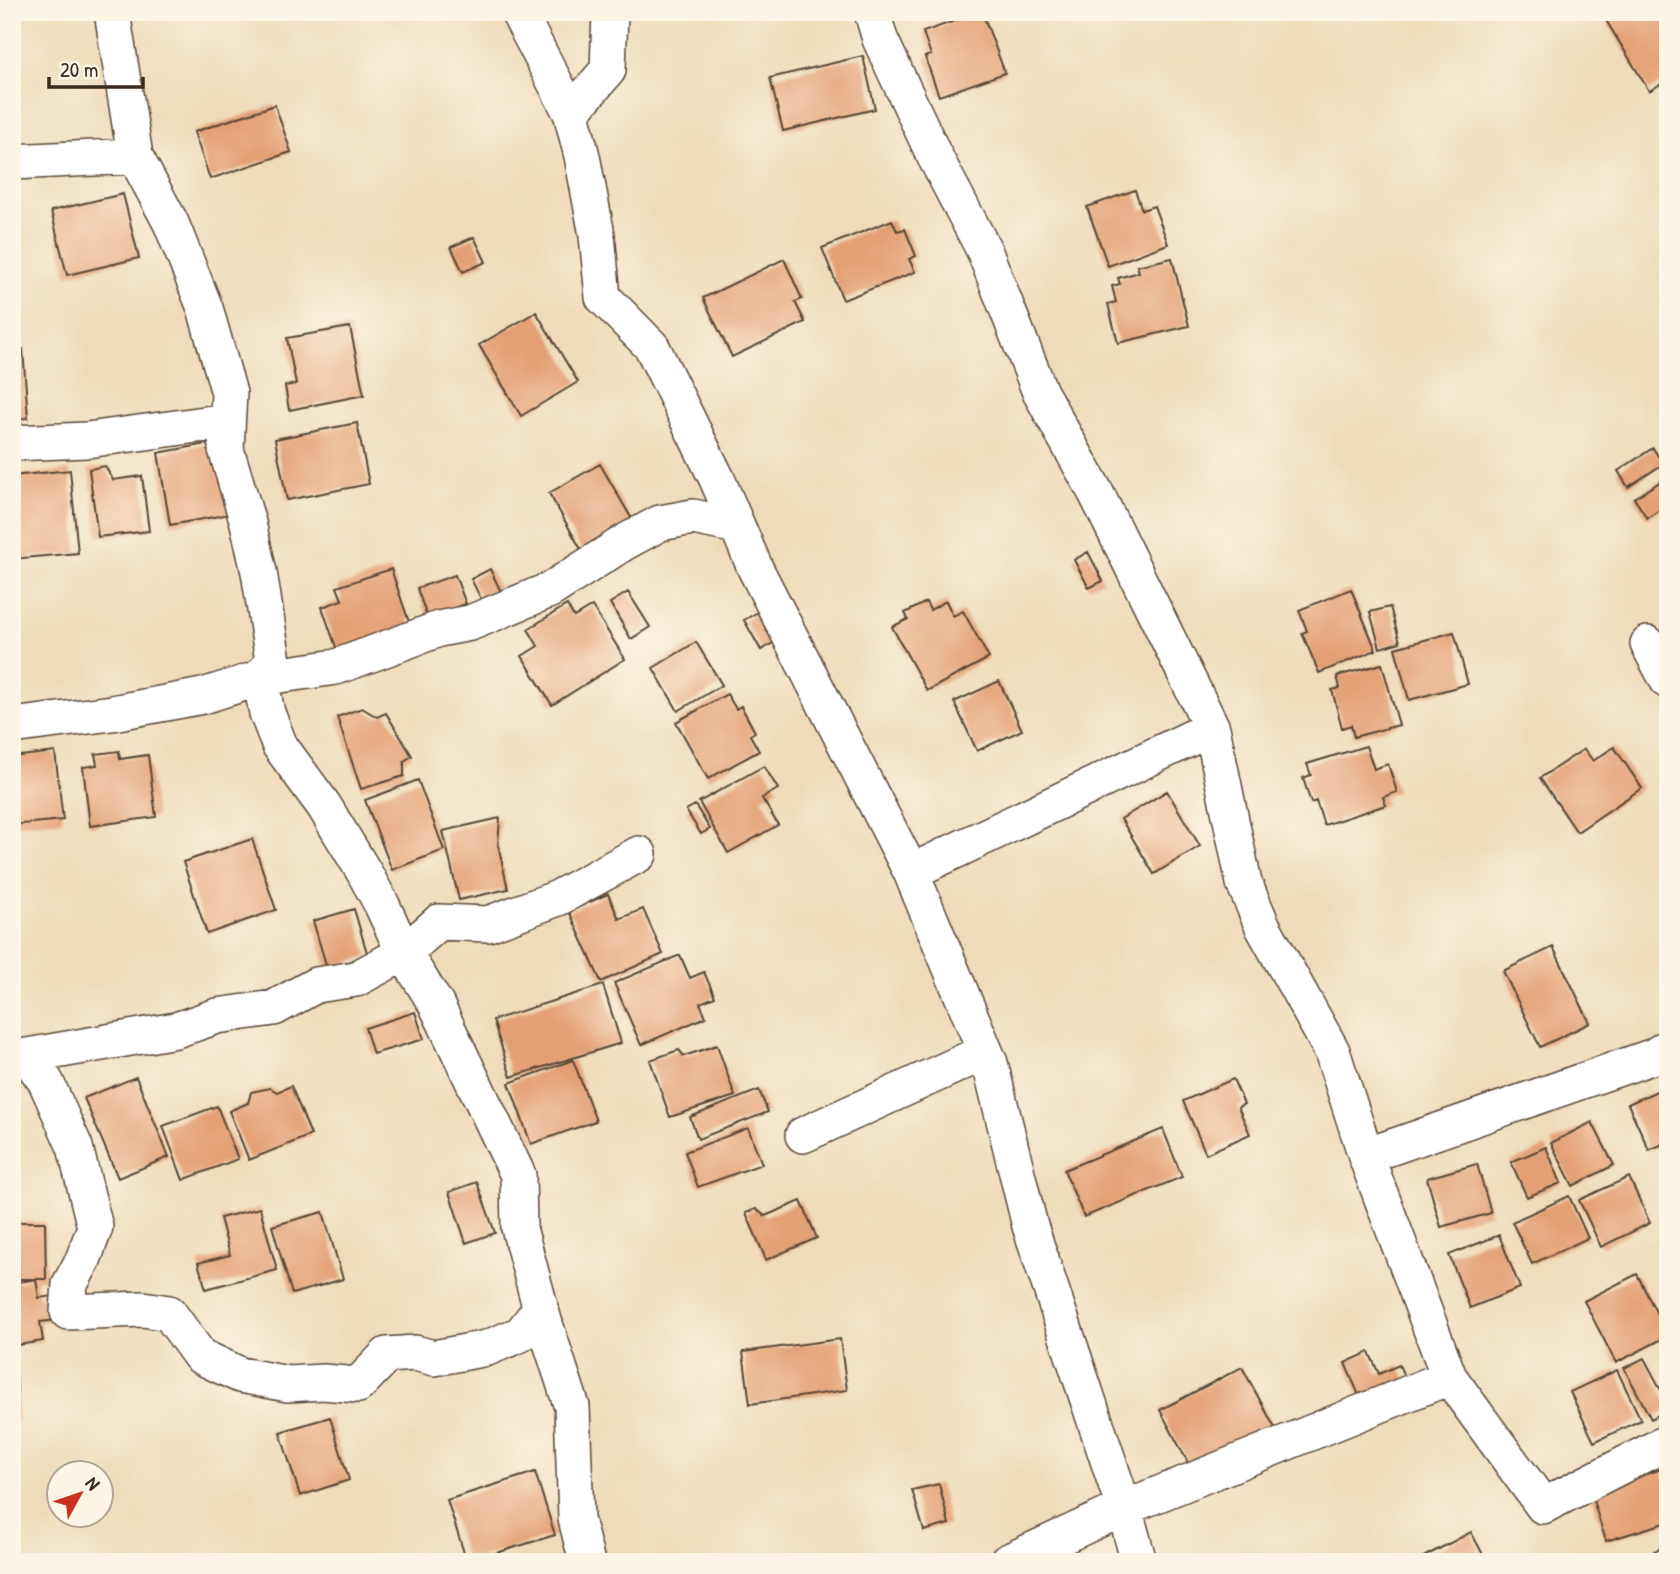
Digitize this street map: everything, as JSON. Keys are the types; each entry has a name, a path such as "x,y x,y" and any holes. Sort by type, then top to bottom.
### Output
{"street":[{"path":"112,12 135,156 171,223 205,308 229,393 226,449 259,572 273,661 260,678 267,713 280,746 324,806 382,905 404,953 436,1003 518,1175 519,1228 572,1407 576,1519 587,1562"},
{"path":"518,12 570,114 582,156 597,235 603,297 652,347 718,479 756,570 911,872 990,1063 1030,1226 1124,1508 1139,1562"},
{"path":"570,114 608,70 610,12"},
{"path":"872,12 880,39 933,153 984,250 1040,392 1097,493 1212,728 1244,883 1263,927 1332,1051 1367,1156 1449,1377 1544,1506 1668,1442"},
{"path":"12,162 135,156"},
{"path":"12,443 87,440 227,421"},
{"path":"12,726 112,713 202,696 260,678 336,667 439,629 470,623 550,590 660,523 693,517 737,526"},
{"path":"1648,644 1668,681"},
{"path":"911,872 1212,728"},
{"path":"20,1057 176,1030 216,1016 274,1008 316,985 356,979 404,953 439,922 488,924 558,898 639,854"},
{"path":"1367,1156 1654,1056 1668,1047"},
{"path":"803,1135 985,1052"},
{"path":"20,1057 46,1082 75,1147 94,1227 83,1260 70,1284 68,1312 143,1309 169,1313 200,1356 240,1375 288,1384 323,1382 358,1385 387,1355 415,1353 434,1358 487,1348 521,1334 541,1308"},
{"path":"1007,1562 1124,1508 1449,1377"}],"building":[{"path":"980,12 1005,73 939,96 925,57 931,55 923,32"},
{"path":"1623,12 1668,12 1668,80 1649,91 1607,22"},
{"path":"863,56 875,109 783,131 770,78"},
{"path":"275,105 291,152 210,179 194,132"},
{"path":"1135,190 1142,210 1154,206 1168,244 1108,266 1087,207"},
{"path":"123,194 139,258 67,275 51,211"},
{"path":"892,220 897,231 905,229 916,256 909,259 915,272 843,300 822,248"},
{"path":"474,237 486,262 463,272 451,247"},
{"path":"1172,258 1189,326 1118,343 1108,304 1116,302 1112,286 1120,284 1118,278 1139,272 1137,266"},
{"path":"784,259 802,299 795,302 805,322 732,357 703,298"},
{"path":"536,312 578,382 521,416 479,345"},
{"path":"350,327 364,395 289,410 285,386 296,384 287,338"},
{"path":"12,349 23,349 28,418 12,419"},
{"path":"357,423 369,484 287,500 275,439"},
{"path":"217,442 230,514 170,525 158,453"},
{"path":"1653,448 1663,464 1628,487 1618,471"},
{"path":"600,464 633,521 582,551 549,493"},
{"path":"105,466 113,480 142,476 149,531 98,537 89,469"},
{"path":"70,470 78,553 12,559 12,476"},
{"path":"1668,477 1668,505 1647,518 1634,498"},
{"path":"1088,552 1103,581 1089,588 1074,560"},
{"path":"391,569 411,628 338,653 322,607 342,600 337,587"},
{"path":"490,569 503,596 484,605 471,579"},
{"path":"455,575 466,604 427,617 417,588"},
{"path":"1351,589 1376,650 1319,673 1302,633 1307,631 1299,610"},
{"path":"628,592 650,627 631,639 610,603"},
{"path":"946,601 953,616 963,611 989,658 927,691 892,627 908,619 905,613 926,602 930,610"},
{"path":"567,605 574,617 592,606 625,659 552,705 522,656 538,646 528,629"},
{"path":"1390,607 1400,642 1380,648 1370,612"},
{"path":"765,608 783,637 761,650 744,620"},
{"path":"1454,632 1468,684 1409,700 1395,648"},
{"path":"696,642 722,685 678,711 653,668"},
{"path":"1382,664 1399,725 1354,737 1351,725 1342,728 1332,690 1340,688 1337,676"},
{"path":"999,681 1022,730 977,751 954,702"},
{"path":"727,694 736,709 741,706 755,732 750,735 759,751 708,779 676,722"},
{"path":"362,708 377,717 386,713 412,756 404,761 404,776 361,789 337,717"},
{"path":"1366,746 1374,769 1388,764 1397,792 1383,797 1386,805 1324,825 1316,801 1311,803 1303,778 1311,775 1307,764"},
{"path":"1614,747 1642,788 1577,832 1540,778 1584,749 1593,761"},
{"path":"119,751 120,759 148,755 156,817 90,826 83,767 97,765 95,754"},
{"path":"55,752 63,820 12,825 12,757"},
{"path":"764,766 778,789 762,798 778,825 728,853 699,802"},
{"path":"418,780 444,850 392,870 365,800"},
{"path":"1167,791 1200,846 1154,874 1121,819"},
{"path":"695,805 710,829 701,834 686,810"},
{"path":"500,818 498,845 508,889 459,900 443,831"},
{"path":"252,839 276,910 207,934 183,862"},
{"path":"608,894 619,919 643,909 663,954 601,982 569,911"},
{"path":"354,909 368,956 327,968 313,921"},
{"path":"1553,947 1590,1023 1540,1047 1503,971"},
{"path":"680,955 690,978 704,972 715,997 700,1003 706,1017 641,1045 614,983"},
{"path":"603,985 621,1043 511,1077 493,1020"},
{"path":"415,1012 424,1039 373,1054 365,1028"},
{"path":"717,1045 735,1096 670,1117 650,1060 679,1050 684,1056"},
{"path":"573,1060 596,1121 531,1144 509,1083"},
{"path":"136,1077 169,1157 118,1178 84,1098"},
{"path":"1233,1079 1244,1104 1238,1107 1250,1134 1206,1154 1183,1101"},
{"path":"291,1086 311,1135 249,1160 229,1111 248,1103 251,1092 270,1088 277,1092"},
{"path":"1668,1086 1668,1142 1649,1150 1628,1104"},
{"path":"759,1090 768,1112 698,1139 690,1117"},
{"path":"217,1106 238,1159 183,1180 163,1126"},
{"path":"1592,1122 1614,1165 1573,1186 1551,1143"},
{"path":"748,1128 762,1164 698,1187 685,1152"},
{"path":"1163,1129 1182,1177 1084,1217 1064,1170"},
{"path":"1546,1147 1561,1183 1527,1197 1511,1162"},
{"path":"1477,1164 1491,1213 1441,1227 1427,1178"},
{"path":"1629,1177 1650,1223 1601,1247 1579,1200"},
{"path":"477,1182 495,1233 466,1243 449,1192"},
{"path":"1569,1196 1588,1238 1532,1264 1512,1222"},
{"path":"801,1201 817,1238 766,1260 746,1213 756,1209 765,1216"},
{"path":"260,1208 277,1270 206,1289 198,1263 230,1255 220,1218"},
{"path":"323,1212 343,1279 292,1294 272,1226"},
{"path":"12,1222 45,1222 46,1279 12,1279"},
{"path":"1499,1235 1520,1288 1470,1308 1449,1255"},
{"path":"1637,1274 1668,1336 1616,1363 1584,1301"},
{"path":"36,1279 39,1298 54,1296 58,1320 40,1322 43,1341 12,1346 12,1283"},
{"path":"840,1339 847,1390 750,1404 743,1352"},
{"path":"1369,1352 1379,1374 1399,1365 1406,1380 1361,1400 1345,1363"},
{"path":"1644,1358 1668,1403 1668,1410 1651,1419 1624,1368"},
{"path":"12,1364 16,1364 18,1422 12,1422"},
{"path":"1242,1367 1276,1430 1194,1474 1160,1410"},
{"path":"1617,1370 1641,1420 1594,1442 1570,1392"},
{"path":"330,1417 349,1480 300,1496 280,1432"},
{"path":"1662,1469 1668,1488 1668,1522 1606,1541 1590,1491"},
{"path":"535,1472 555,1535 467,1562 447,1500"},
{"path":"939,1484 949,1524 924,1531 912,1490"},
{"path":"1471,1532 1487,1562 1414,1562"},
{"path":"1668,1546 1668,1562 1659,1562 1654,1551"}]}
